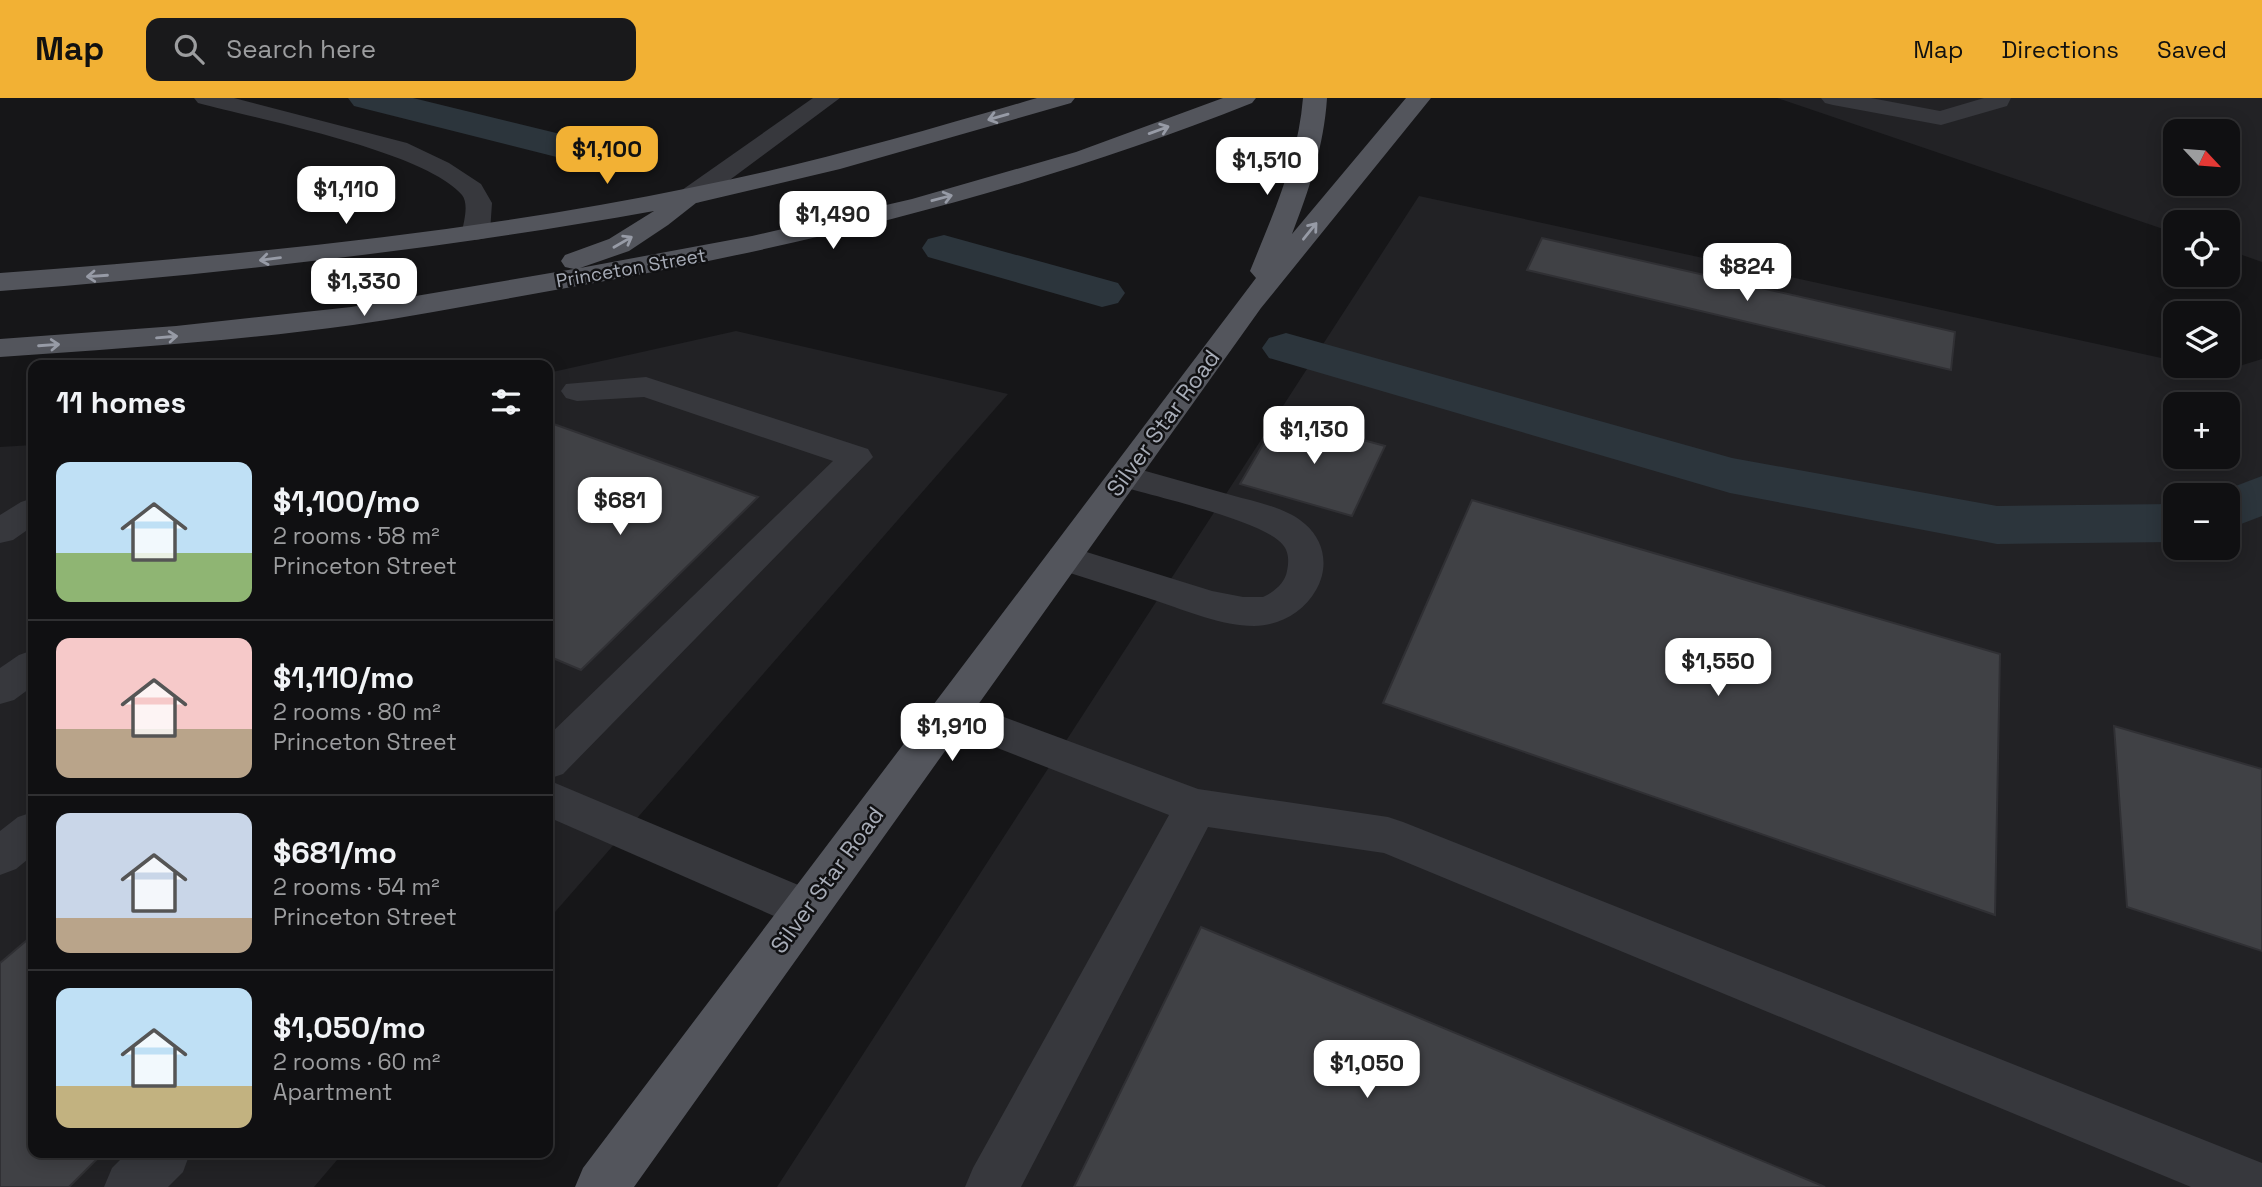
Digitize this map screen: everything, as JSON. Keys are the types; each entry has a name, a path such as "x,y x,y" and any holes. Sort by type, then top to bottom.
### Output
{"main road":[{"path":"0,282 165,271 370,247 691,196 831,164 1063,98"},
{"name":"Princeton Street","path":"0,348 171,337 350,316 716,253 985,187 1110,148 1244,98"},
{"name":"Silver Star Road","path":"1251,302 1299,179 1315,111 1315,98"},
{"name":"Silver Star Road","path":"602,1187 1251,302 1419,98"},
{"path":"0,327 249,307 378,291 596,257 641,232 691,196"}],"street":[{"path":"206,98 398,148 440,168 472,190 479,203 476,232"},
{"path":"691,196 828,98"},
{"path":"1833,98 1941,118 1999,101 1999,98"},
{"path":"553,757 856,457 646,387 577,391"},
{"path":"1064,558 1220,607 1255,612 1272,611 1296,596 1307,569 1304,547 1294,534 1275,522 1254,514 1124,475"},
{"path":"0,531 28,513"},
{"path":"0,689 28,669"},
{"path":"950,713 1196,807 1388,835 2255,1187"},
{"path":"553,800 806,909"},
{"path":"992,1187 1196,807"},
{"path":"131,1187 159,1158"}],"shaded area":[{"path":"1777,98 2262,98 2262,262 2240,254 2240,210 2163,210 2163,229"},
{"path":"1419,196 2163,358 2163,378 2240,378 2240,366 2262,359 2262,1187 777,1187"},
{"path":"736,331 1008,394 553,914 553,372"},
{"path":"28,445 28,1158 339,1158 314,1187 0,1187 0,447"}],"building":[{"path":"1542,238 1955,332 1951,370 1527,270"},
{"path":"1279,417 1385,446 1352,516 1240,484"},
{"path":"553,424 758,497 581,670 553,658"},
{"path":"1472,500 2000,654 1995,915 1383,703"},
{"path":"2114,726 2262,769 2262,951 2127,907"},
{"path":"1201,927 1825,1187 1074,1187"},
{"path":"28,939 28,1158 98,1158 69,1187 0,1187 0,963"}],"waterway":[{"path":"367,98 616,160"},
{"path":"944,248 1102,293"},
{"path":"1286,348 1730,475 1997,525 2163,523"},
{"path":"2240,504 2262,494"}]}
